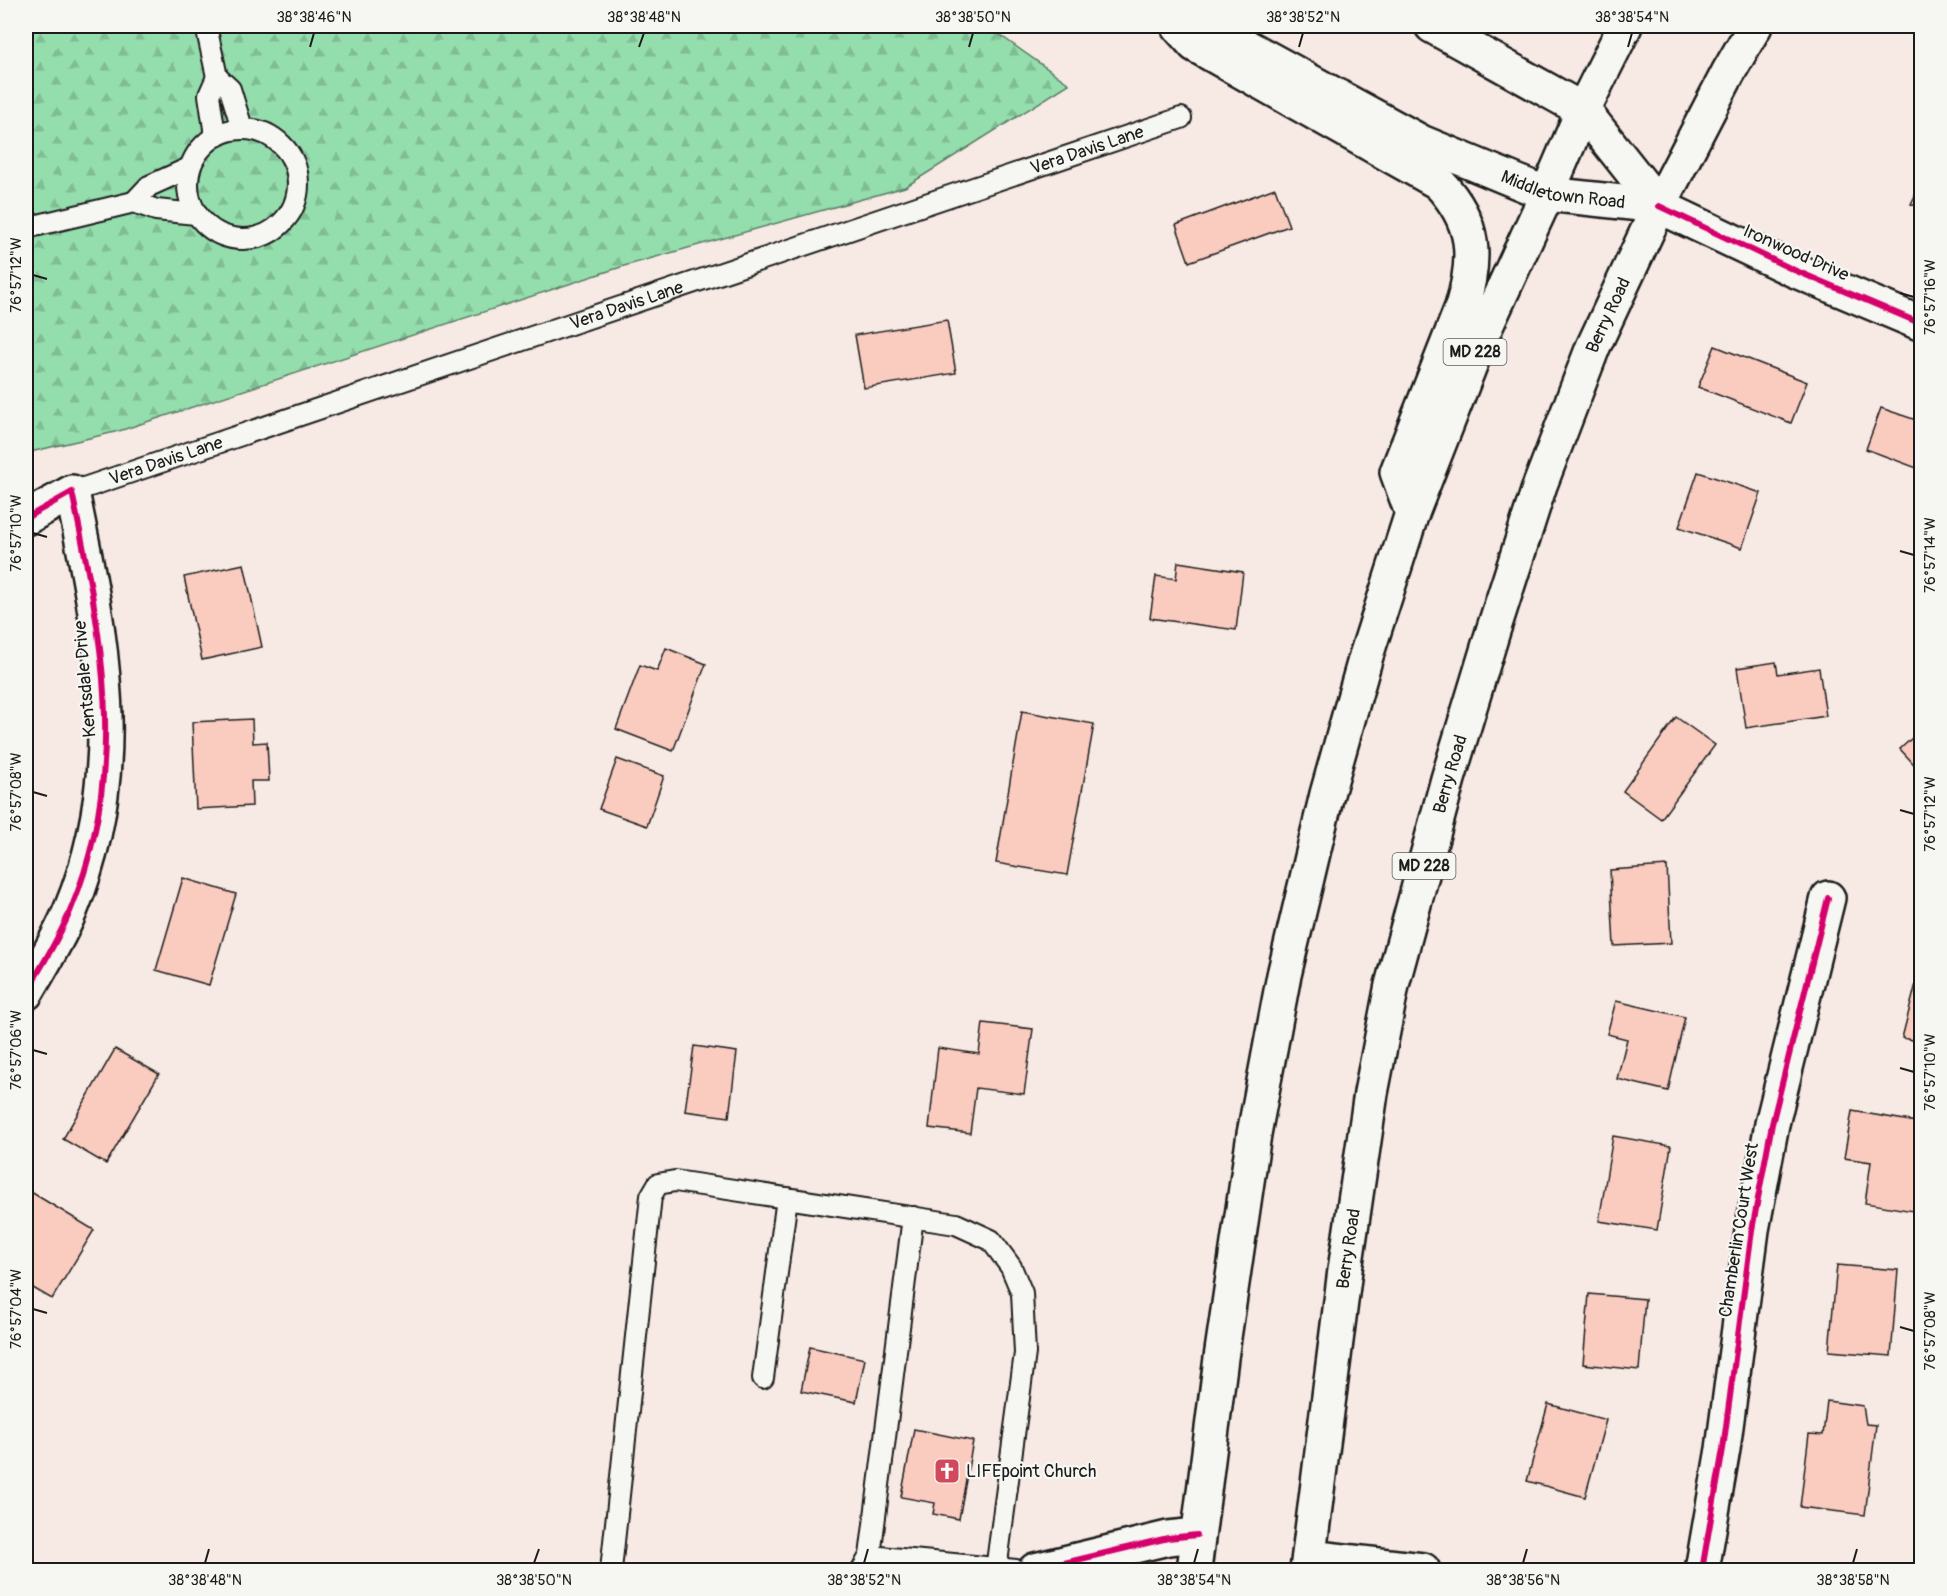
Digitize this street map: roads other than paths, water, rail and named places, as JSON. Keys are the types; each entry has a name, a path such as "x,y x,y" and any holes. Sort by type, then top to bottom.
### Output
{"main road":[{"path":"1178,26 1195,45 1439,183 1452,197 1461,213 1470,235 1472,255 1469,283 1462,308 1397,472 1412,513"},
{"name":"Middletown Road","path":"1209,26 1420,142 1547,194 1659,206"},
{"name":"Middletown Road","path":"1432,26 1583,110 1659,206"},
{"name":"MD 228","path":"1194,1570 1254,1134 1284,975 1327,794 1366,656 1412,513 1481,337 1583,110 1625,26"},
{"name":"Berry Road","path":"1308,1564 1364,1138 1392,985 1448,779 1540,485 1593,347 1659,206 1755,26"},
{"name":"Ironwood Drive","path":"1659,206 1794,270 1922,324"},
{"path":"26,518 72,492"},
{"name":"Kentsdale Drive","path":"26,992 51,953 71,909 91,848 101,799 106,742 104,677 90,576 72,492"},
{"name":"Chamberlin Court West","path":"1702,1570 1723,1449 1752,1230 1772,1124 1828,898"},
{"path":"1035,1570 1168,1538 1197,1535"},
{"path":"1308,1564 1423,1570"}],"lane":[{"path":"206,26 217,77 230,89 242,128"},
{"path":"215,135 209,95 217,77"},
{"name":"Vera Davis Lane","path":"72,492 1181,118"},
{"path":"242,128 258,130 274,138 287,150 296,167 298,185 295,203 285,219 272,231 255,238 237,239 219,235 204,224 196,214 188,192 189,168 194,156 215,135 242,128"},
{"path":"26,228 134,202 149,186 189,168"},
{"path":"134,202 156,210 196,214"},
{"path":"611,1570 651,1196 658,1184 675,1181 956,1224 991,1240 1011,1267 1022,1293 1025,1353 1003,1570 866,1563 913,1218"},
{"path":"764,1378 787,1198"}],"place":[{"name":"LIFEpoint Church","path":"947,1471"}]}
